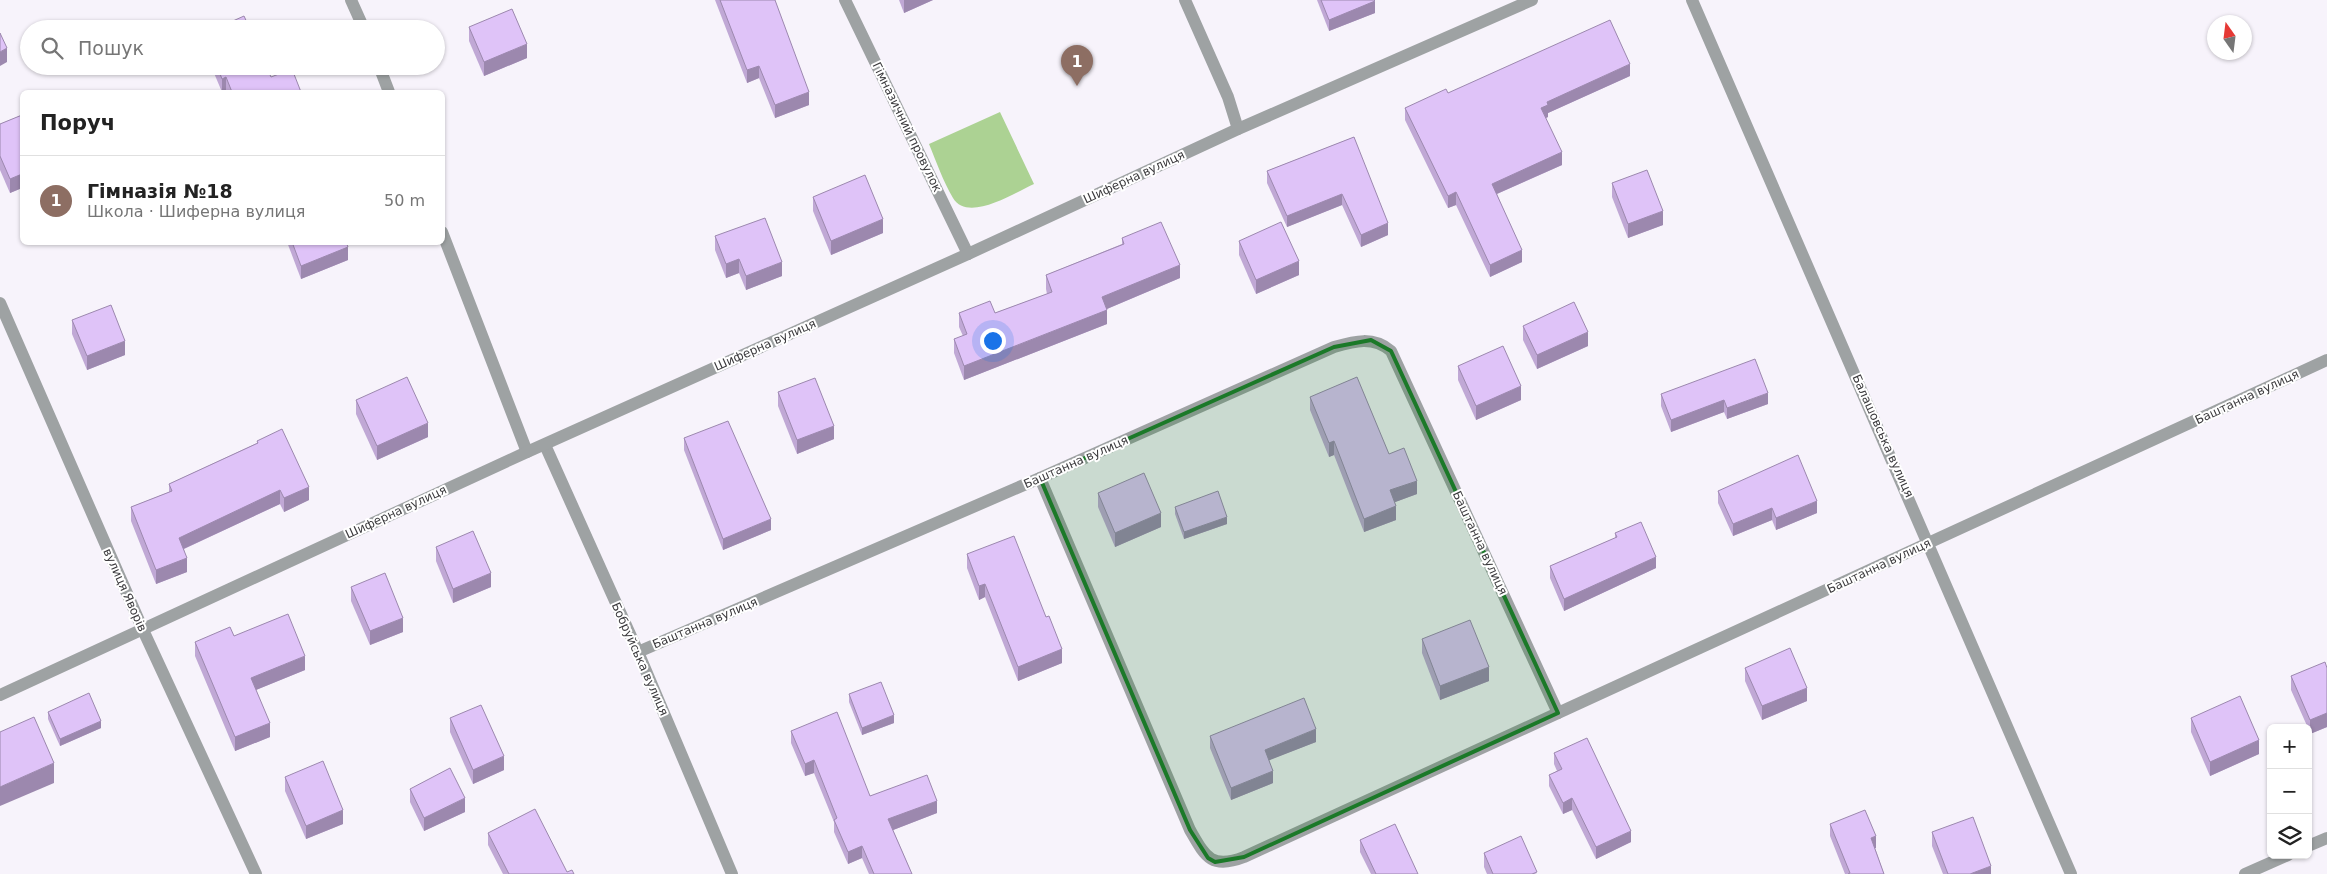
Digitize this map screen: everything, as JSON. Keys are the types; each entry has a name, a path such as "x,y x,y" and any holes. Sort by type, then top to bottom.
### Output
{"street":[{"path":"351,0 360,20"},
{"name":"Гімназичний провулок","path":"845,0 968,254"},
{"path":"1185,0 1228,97 1238,129"},
{"name":"Шиферна вулиця","path":"0,695 527,452 968,254 1238,129 1532,0"},
{"name":"Балашовська вулиця","path":"1692,0 2071,874"},
{"path":"382,75 388,90"},
{"path":"445,240 527,452"},
{"name":"вулиця Яворів","path":"0,303 143,630 256,874"},
{"name":"Баштанна вулиця","path":"638,652 1040,478 1334,347 1354,341 1371,340 1384,345 1391,351 1558,713 2327,360"},
{"name":"Бобруйська вулиця","path":"545,445 638,652 732,874"},
{"path":"1040,478 1190,830 1208,858 1215,862 1225,863 1244,857 1558,713"},
{"path":"2312,844 2327,838"},
{"path":"2245,874 2279,859"}],"highlighted area":[{"path":"1371,340 1391,351 1558,713 1244,857 1215,862 1208,858 1190,830 1040,478 1334,347"}],"green space":[{"path":"1000,112 1034,184 992,204 969,208 960,205 949,191 929,144"}],"building":[{"path":"720,0 775,0 809,92 775,105 759,66 747,70"},
{"path":"1321,0 1374,0 1375,1 1329,20"},
{"path":"512,9 527,44 484,62 469,27"},
{"path":"244,16 246,20 235,20"},
{"path":"1610,20 1630,64 1547,102 1548,105 1541,108 1562,152 1492,184 1522,250 1490,265 1456,192 1448,196 1405,108 1446,89 1448,93"},
{"path":"0,33 7,48 0,52"},
{"path":"220,75 270,75 271,77 276,75 294,75 300,90 231,90 226,77 222,79"},
{"path":"20,116 20,175 10,179 0,156 0,124"},
{"path":"1354,137 1388,223 1361,235 1342,194 1287,216 1267,171"},
{"path":"1647,170 1663,211 1628,224 1612,183"},
{"path":"865,175 883,219 831,241 813,197"},
{"path":"765,218 782,262 746,276 739,259 726,264 715,236"},
{"path":"1161,222 1180,265 1102,297 1107,310 964,366 954,339 967,334 959,313 990,301 995,313 1052,292 1046,275 1124,244 1122,238"},
{"path":"1281,222 1299,261 1256,280 1239,241"},
{"path":"293,245 347,245 348,247 301,266"},
{"path":"1574,302 1588,332 1537,355 1523,326"},
{"path":"111,305 125,341 87,356 72,320"},
{"path":"1503,346 1521,386 1476,406 1458,366"},
{"path":"1755,359 1768,393 1727,408 1724,400 1671,420 1661,394"},
{"path":"407,377 428,423 377,446 356,400"},
{"path":"1357,377 1389,454 1404,448 1417,481 1390,490 1396,506 1364,519 1334,441 1329,443 1310,397"},
{"path":"815,378 834,426 797,440 778,392"},
{"path":"728,421 771,519 723,539 684,438"},
{"path":"282,429 309,487 284,498 280,490 179,538 187,558 156,570 131,507 172,491 169,484 258,443 257,441"},
{"path":"1798,455 1817,501 1776,518 1772,508 1733,524 1718,491"},
{"path":"1144,473 1161,513 1115,533 1098,493"},
{"path":"1218,491 1227,517 1184,532 1175,507"},
{"path":"1641,522 1656,557 1564,599 1550,566 1617,537 1615,533"},
{"path":"473,531 491,573 453,589 436,547"},
{"path":"1014,536 1046,617 1049,616 1062,649 1018,667 985,584 979,586 967,554"},
{"path":"385,573 403,618 370,631 351,587"},
{"path":"288,614 305,656 251,678 270,723 235,737 195,642 230,627 234,636"},
{"path":"1470,620 1489,667 1440,686 1422,639"},
{"path":"1790,648 1807,688 1762,706 1745,668"},
{"path":"2325,662 2327,668 2327,713 2310,720 2291,676"},
{"path":"881,682 894,715 862,728 849,694"},
{"path":"89,693 101,721 60,739 48,712"},
{"path":"2240,696 2259,740 2210,762 2191,718"},
{"path":"1304,698 1316,729 1265,750 1273,771 1231,788 1210,736"},
{"path":"481,705 504,756 473,770 450,718"},
{"path":"837,712 870,796 927,775 937,801 888,819 912,874 874,874 862,846 848,852 834,820 837,818 814,760 805,764 791,731"},
{"path":"34,717 54,763 0,787 0,732"},
{"path":"1587,738 1631,831 1596,847 1572,798 1563,803 1549,775 1562,769 1554,753"},
{"path":"323,761 343,810 306,826 285,777"},
{"path":"450,768 465,798 424,818 410,789"},
{"path":"535,809 567,872 572,870 574,874 509,874 488,833"},
{"path":"1865,810 1876,836 1871,838 1884,874 1848,874 1850,873 1830,824"},
{"path":"1973,817 1991,866 1970,874 1948,874 1932,832"},
{"path":"1395,824 1418,874 1376,874 1360,840"},
{"path":"1521,836 1537,872 1532,874 1493,874 1484,853"}],"place":[{"name":"Гімназія №18","path":"1077,86"}]}
